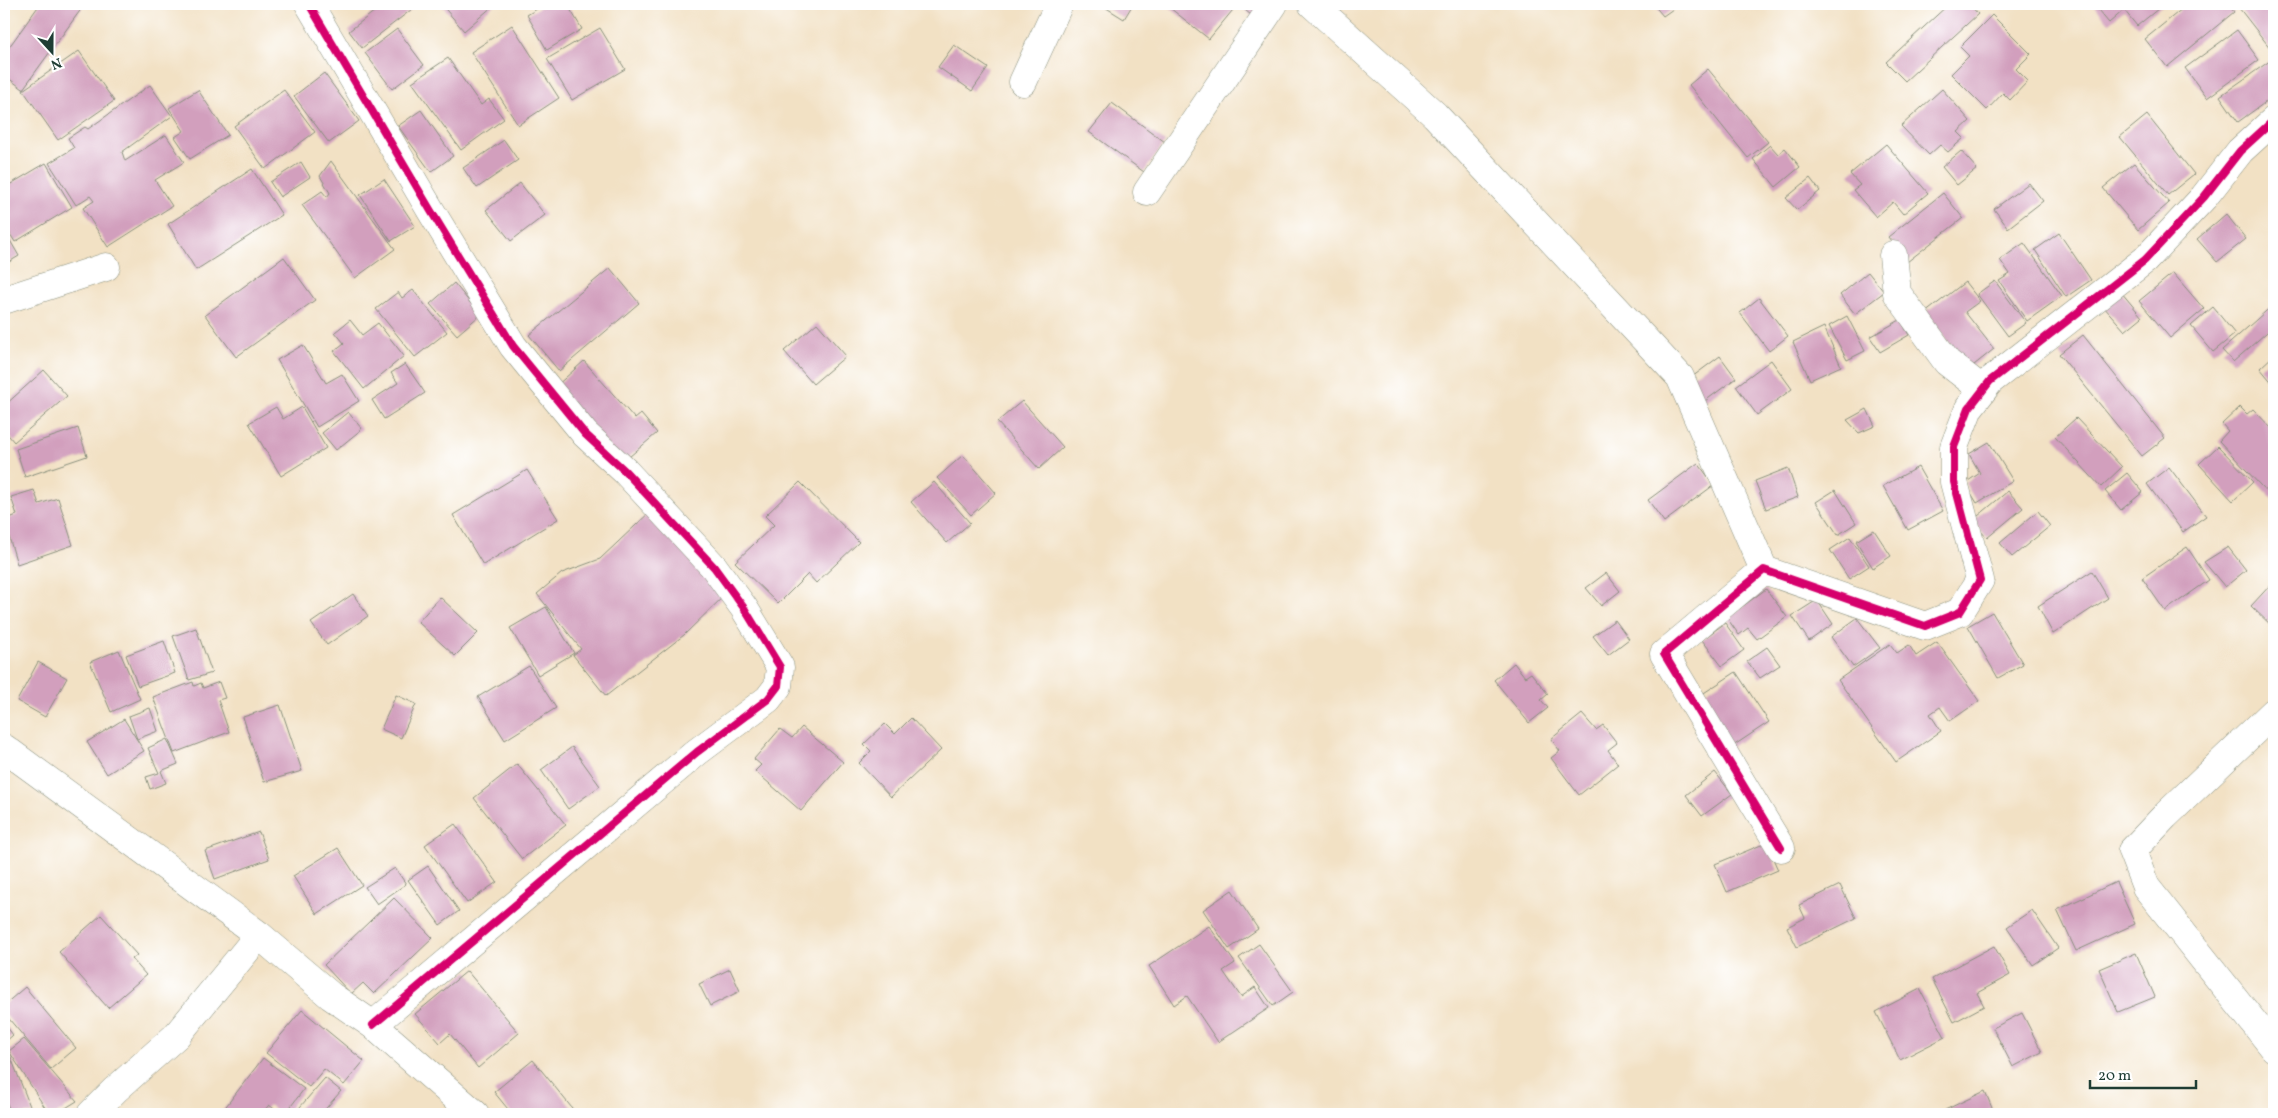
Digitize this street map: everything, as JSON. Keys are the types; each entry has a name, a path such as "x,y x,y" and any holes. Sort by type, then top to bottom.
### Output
{"street":[{"path":"309,4 430,211 513,346 584,434 625,471 714,567 744,608 780,668 778,686 768,699 697,752 373,1025"},
{"path":"1023,82 1059,4"},
{"path":"1147,192 1274,4"},
{"path":"1312,4 1435,115 1680,377 1764,570 1925,626 1960,612 1980,580 1954,482 1954,447 1969,408 1990,381 2145,260 2204,197 2240,151 2274,120"},
{"path":"1894,255 1897,293 1947,362 1983,390"},
{"path":"4,300 106,267"},
{"path":"1764,570 1664,654 1781,848"},
{"path":"2274,712 2164,816 2132,851 2146,887 2274,1048"},
{"path":"4,748 258,935 331,996 373,1025 475,1114"},
{"path":"91,1114 176,1036 258,935"}],"building":[{"path":"40,4 76,4 82,8 23,89 4,75 4,54"},
{"path":"384,4 414,4 416,6 362,48 349,31"},
{"path":"441,4 493,4 494,5 464,31"},
{"path":"545,4 567,4 582,29 547,50 527,15"},
{"path":"1100,4 1133,4 1124,19"},
{"path":"1165,4 1236,4 1237,5 1209,39"},
{"path":"1238,4 1272,4 1258,21"},
{"path":"1653,4 1680,4 1663,16"},
{"path":"1949,4 1969,4 1978,14 1905,81 1886,62"},
{"path":"2093,4 2164,4 2137,26 2124,10 2109,23"},
{"path":"2188,4 2228,4 2234,12 2167,67 2145,39"},
{"path":"2246,4 2274,4 2274,53 2239,8"},
{"path":"1992,15 2031,54 2016,69 2028,81 2010,100 2003,93 1987,110 1951,74 1969,56 1960,47"},
{"path":"512,25 559,98 518,125 471,52"},
{"path":"600,28 625,69 572,100 547,59"},
{"path":"397,29 424,65 392,89 365,53"},
{"path":"2237,30 2259,60 2207,98 2185,68"},
{"path":"954,45 988,68 972,91 938,67"},
{"path":"79,51 114,101 58,140 23,90"},
{"path":"448,58 481,105 489,99 504,119 461,150 412,82"},
{"path":"2274,58 2274,96 2238,122 2220,96"},
{"path":"1708,69 1768,142 1748,158 1689,85"},
{"path":"324,73 359,121 329,143 294,96"},
{"path":"150,85 172,116 122,152 125,161 166,135 184,162 155,180 172,206 108,247 83,208 94,201 90,196 76,205 49,163 74,148 68,138 85,127 88,129"},
{"path":"1942,89 1970,121 1958,132 1964,138 1948,152 1940,145 1929,155 1901,126"},
{"path":"198,90 228,135 190,159 175,137 184,131 169,108"},
{"path":"284,90 315,132 265,169 234,126"},
{"path":"1112,103 1165,142 1144,172 1089,132"},
{"path":"421,110 453,156 431,172 398,126"},
{"path":"2147,115 2194,174 2168,195 2120,137"},
{"path":"504,140 518,160 477,188 463,168"},
{"path":"1886,144 1928,193 1903,214 1893,202 1876,217 1853,190 1860,185 1850,174"},
{"path":"1770,145 1778,154 1785,148 1800,167 1776,187 1753,159"},
{"path":"1961,151 1977,169 1957,185 1942,167"},
{"path":"331,161 395,249 355,278 302,205 322,191 327,197 330,193 320,176"},
{"path":"301,162 310,177 280,197 270,182"},
{"path":"46,163 72,207 15,242 4,224 4,188"},
{"path":"2134,163 2169,203 2138,230 2103,188"},
{"path":"252,169 282,215 196,270 168,224"},
{"path":"1810,178 1820,191 1797,210 1786,198"},
{"path":"384,179 415,226 391,241 360,195"},
{"path":"520,183 545,215 511,241 486,210"},
{"path":"2029,183 2043,201 2008,228 1994,209"},
{"path":"1943,193 1963,218 1907,262 1888,237"},
{"path":"2226,214 2246,239 2217,262 2197,239"},
{"path":"4,230 19,256 4,265"},
{"path":"2059,233 2091,280 2066,297 2035,250"},
{"path":"2024,243 2062,296 2027,321 1999,281 2010,274 2000,260"},
{"path":"284,257 315,300 236,357 205,315"},
{"path":"610,268 639,303 559,371 529,335"},
{"path":"1868,272 1884,292 1855,314 1840,295"},
{"path":"2173,273 2204,309 2170,338 2139,301"},
{"path":"1995,281 2026,323 2008,336 1977,294"},
{"path":"1965,282 1980,301 1965,312 1994,349 1969,369 1925,313"},
{"path":"454,283 480,315 457,335 430,304"},
{"path":"413,290 447,332 415,357 376,309 398,292 402,298"},
{"path":"2121,292 2142,317 2125,331 2103,306"},
{"path":"1759,298 1788,336 1769,351 1740,313"},
{"path":"2274,304 2274,326 2233,362 2222,350"},
{"path":"2213,307 2235,334 2213,352 2191,326"},
{"path":"1847,316 1865,351 1847,360 1829,326"},
{"path":"350,320 362,335 378,323 404,356 364,389 334,351 344,343 335,332"},
{"path":"1900,320 1909,335 1880,352 1870,337"},
{"path":"817,323 846,356 813,384 784,351"},
{"path":"1824,327 1841,366 1810,380 1793,342"},
{"path":"2083,335 2165,438 2142,456 2059,354"},
{"path":"303,345 326,383 342,374 359,401 317,427 277,360"},
{"path":"2274,355 2274,385 2260,368"},
{"path":"1720,356 1736,378 1705,401 1688,380"},
{"path":"1771,360 1792,389 1757,415 1736,386"},
{"path":"584,361 635,419 641,414 657,433 622,463 555,387"},
{"path":"405,364 425,393 384,419 372,400 398,383 391,373"},
{"path":"44,370 67,396 14,442 4,430 4,406"},
{"path":"1022,401 1063,447 1039,469 997,422"},
{"path":"276,407 283,419 302,407 326,448 281,476 249,423"},
{"path":"2240,407 2247,414 2253,409 2274,431 2274,500 2219,441 2228,431 2222,424"},
{"path":"1867,409 1875,426 1859,433 1847,420"},
{"path":"348,412 362,429 336,450 322,433"},
{"path":"2076,418 2122,467 2101,487 2055,437"},
{"path":"78,428 87,456 25,477 16,449"},
{"path":"1989,442 2013,481 1977,503 1965,483 1980,473 1969,454"},
{"path":"2218,446 2253,482 2233,501 2199,464"},
{"path":"963,455 996,493 971,515 937,478"},
{"path":"1698,463 1714,485 1664,522 1648,500"},
{"path":"1918,467 1943,511 1908,530 1883,486"},
{"path":"2169,467 2206,516 2183,532 2147,484"},
{"path":"1788,468 1798,497 1766,509 1755,481"},
{"path":"527,470 558,519 483,565 453,515"},
{"path":"2127,473 2143,492 2121,510 2105,491"},
{"path":"800,482 859,542 816,583 808,574 778,604 735,562 774,525 765,516"},
{"path":"934,482 970,523 947,543 911,502"},
{"path":"34,490 39,504 58,498 73,545 17,564 4,520 17,515 11,497"},
{"path":"1835,490 1856,523 1838,535 1816,502"},
{"path":"2008,491 2023,508 1987,538 1972,521"},
{"path":"653,509 730,590 684,635 606,696 573,655 581,649 537,594 562,573 600,559"},
{"path":"2038,511 2050,526 2012,557 2000,543"},
{"path":"1874,530 1891,556 1873,568 1856,541"},
{"path":"1850,537 1869,566 1849,579 1830,550"},
{"path":"2187,547 2209,580 2165,611 2142,578"},
{"path":"2228,547 2246,570 2225,587 2204,562"},
{"path":"2092,571 2108,598 2053,634 2038,606"},
{"path":"1606,573 1620,591 1601,606 1586,588"},
{"path":"2274,581 2274,628 2251,606"},
{"path":"1766,589 1787,617 1757,639 1748,628 1739,635 1727,618"},
{"path":"353,594 368,616 327,645 311,623"},
{"path":"440,597 478,633 455,656 418,622"},
{"path":"1817,600 1833,624 1809,641 1792,616"},
{"path":"546,607 574,653 538,675 510,628"},
{"path":"1992,612 2023,664 1998,678 1968,626"},
{"path":"1857,618 1880,648 1853,667 1831,637"},
{"path":"1615,620 1629,639 1608,655 1593,636"},
{"path":"1725,623 1744,650 1722,666 1702,640"},
{"path":"196,628 212,673 189,680 173,636"},
{"path":"164,641 175,673 138,686 126,655"},
{"path":"1937,642 1979,701 1950,721 1940,707 1930,714 1941,731 1896,762 1838,680 1890,644 1897,653 1909,645 1916,656"},
{"path":"1767,647 1780,665 1760,678 1747,661"},
{"path":"119,650 140,699 111,712 90,662"},
{"path":"38,662 67,678 45,717 17,701"},
{"path":"1514,663 1525,677 1531,673 1548,694 1541,700 1548,708 1529,723 1494,680"},
{"path":"529,666 556,708 505,740 478,697"},
{"path":"1736,672 1769,722 1727,750 1693,700"},
{"path":"193,682 194,686 201,683 203,688 219,682 225,698 218,700 229,732 174,753 153,697"},
{"path":"396,695 416,704 401,738 381,729"},
{"path":"280,705 302,771 264,782 243,717"},
{"path":"150,708 158,731 137,739 129,716"},
{"path":"1582,714 1596,730 1603,725 1617,743 1608,750 1618,764 1579,795 1551,758 1560,751 1551,739"},
{"path":"911,718 941,750 891,797 859,763 871,751 864,744 885,724 895,734"},
{"path":"124,719 144,751 107,774 87,742"},
{"path":"802,727 843,762 801,811 755,771 761,765 754,759 780,729 792,738"},
{"path":"167,739 178,764 161,771 166,783 150,789 146,777 159,773 148,748"},
{"path":"572,747 600,786 568,809 541,770"},
{"path":"517,764 566,825 522,859 474,798"},
{"path":"1715,772 1732,794 1702,816 1686,795"},
{"path":"455,824 497,882 467,903 425,845"},
{"path":"259,832 269,859 215,879 205,851"},
{"path":"1766,843 1778,870 1727,892 1715,864"},
{"path":"338,848 362,885 317,914 293,876"},
{"path":"428,866 459,911 440,925 408,880"},
{"path":"395,868 406,884 377,904 365,887"},
{"path":"2116,882 2135,924 2076,951 2057,910"},
{"path":"1840,885 1856,918 1797,947 1787,927 1805,918 1799,905"},
{"path":"1232,890 1258,929 1229,949 1203,910"},
{"path":"394,898 433,938 374,994 363,983 351,994 324,965"},
{"path":"2032,910 2058,948 2033,965 2007,927"},
{"path":"101,915 137,955 132,959 146,975 108,1008 59,952"},
{"path":"1209,926 1235,963 1223,971 1241,997 1255,987 1269,1008 1218,1042 1187,996 1174,1005 1149,966"},
{"path":"1259,944 1293,992 1273,1006 1239,958"},
{"path":"1994,946 2010,975 1977,993 1984,1006 1954,1022 1932,979"},
{"path":"2136,953 2155,997 2118,1012 2099,969"},
{"path":"730,969 740,991 710,1006 699,984"},
{"path":"467,971 519,1033 478,1068 450,1034 440,1043 415,1014"},
{"path":"25,987 76,1048 51,1069 4,1013 4,1005"},
{"path":"1920,989 1945,1037 1900,1060 1876,1012"},
{"path":"302,1010 364,1061 344,1085 324,1069 309,1087 266,1053"},
{"path":"2022,1013 2042,1052 2013,1067 1993,1028"},
{"path":"4,1023 13,1035 4,1043"},
{"path":"24,1039 77,1101 56,1114 49,1114 9,1051"},
{"path":"10,1055 33,1114 11,1114 4,1096 4,1085 7,1084 4,1077 4,1058"},
{"path":"263,1058 304,1089 285,1114 281,1114 269,1105 261,1114 220,1114"},
{"path":"533,1060 575,1114 512,1114 494,1092"},
{"path":"325,1078 341,1091 321,1114 294,1114"},
{"path":"1985,1091 1992,1108 1987,1112 1988,1114 1946,1114 1945,1110"}],"cycle path":[{"path":"309,4 513,346 585,434 625,471 714,567 744,608 780,667 778,686 768,699 697,752 373,1025"},
{"path":"1781,848 1664,654 1764,570 1925,626 1960,612 1980,580 1954,482 1954,447 1969,408 1990,381 2145,260 2204,197 2240,151 2274,120"}]}
